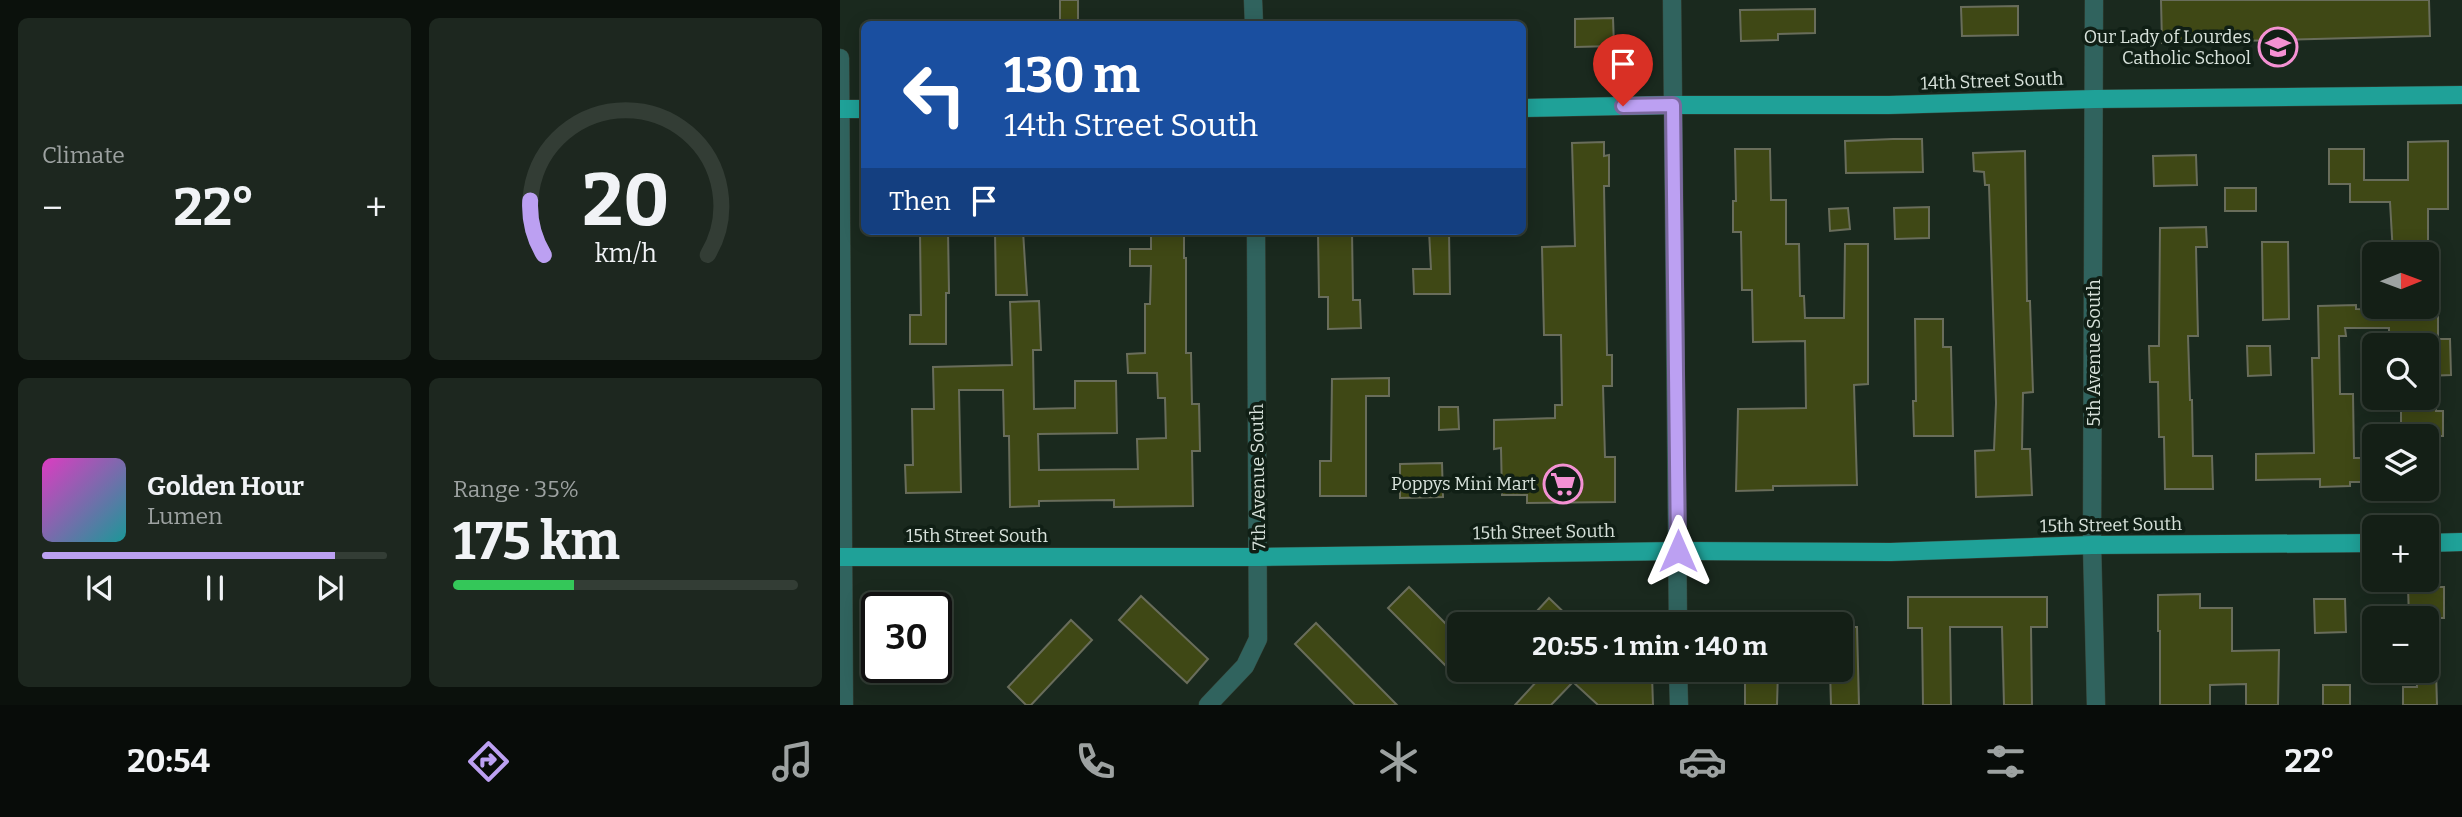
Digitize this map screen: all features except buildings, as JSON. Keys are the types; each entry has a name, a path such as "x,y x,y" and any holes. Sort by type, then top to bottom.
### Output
{"main road":[{"name":"14th Street South","path":"1526,108 2462,95"},
{"path":"840,109 861,109"},
{"path":"2439,542 2462,542"},
{"name":"15th Street South","path":"841,557 1891,552 2092,545 2362,543"}],"street":[{"path":"1253,0 1254,21"},
{"path":"1672,0 1678,612"},
{"name":"5th Avenue South","path":"2094,0 2092,545 2096,705"},
{"path":"840,58 844,705"},
{"name":"7th Avenue South","path":"1208,705 1245,666 1258,639 1255,235"},
{"path":"1678,682 1679,705"}],"place":[{"name":"Our Lady of Lourdes Catholic School","path":"2278,47"},
{"name":"Poppys Mini Mart","path":"1563,484"}],"route":[{"path":"1623,106 1673,105 1678,551"}]}
